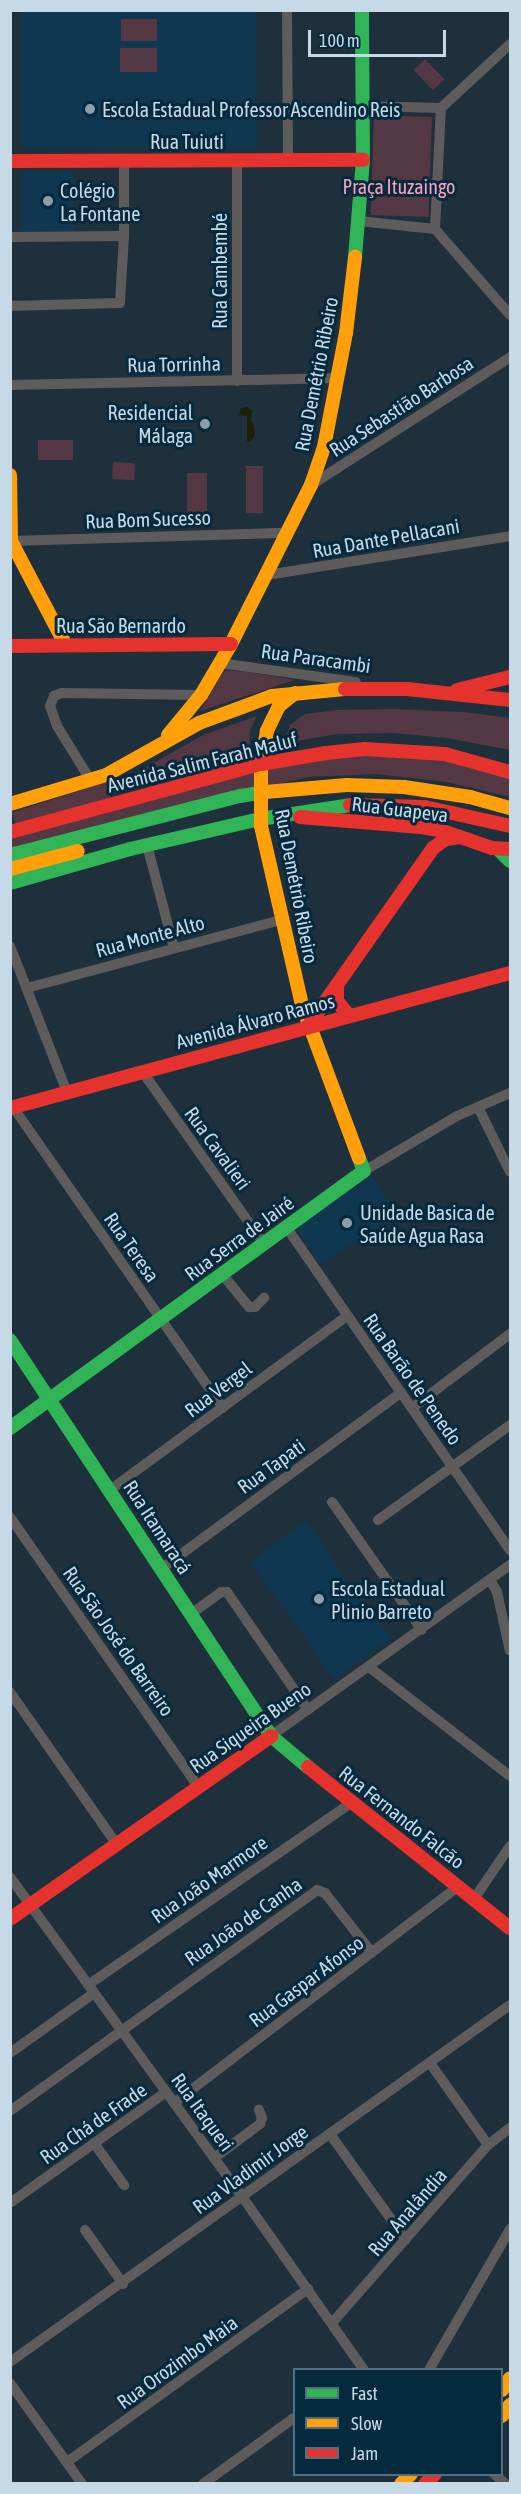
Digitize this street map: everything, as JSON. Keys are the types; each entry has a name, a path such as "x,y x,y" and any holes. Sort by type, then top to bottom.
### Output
{"main road":[{"name":"Rua Demétrio Ribeiro","path":"165,740 201,695 231,644 310,485 324,447 339,378 359,221 363,160 362,10"},
{"name":"Rua Tuiuti","path":"10,161 363,160"},
{"path":"10,475 11,541 24,571 65,644"},
{"name":"Rua São Bernardo","path":"10,646 231,644"},
{"path":"452,692 510,677"},
{"name":"Avenida Salim Farah Maluf","path":"10,804 91,781 117,769 165,740 237,707 297,692 407,689 510,700"},
{"name":"Rua Demétrio Ribeiro","path":"297,692 285,699 273,715 267,731 261,764 260,819 308,1026"},
{"name":"Avenida Salim Farah Maluf","path":"10,832 261,764 336,752 404,750 445,753 510,772"},
{"path":"10,855 260,792 347,785 404,787 470,797 510,808"},
{"path":"10,883 130,849 260,819 352,805 394,805 457,812 510,826"},
{"name":"Rua Guapeva","path":"279,815 421,827 504,849 510,861"},
{"path":"364,1171 308,1026 433,848 446,839 460,837"},
{"path":"10,869 110,842 130,849"},
{"name":"Avenida Álvaro Ramos","path":"12,1107 510,973"},
{"path":"337,985 336,1001 349,1016"},
{"name":"Rua Serra de Jairé","path":"10,1428 364,1171"},
{"name":"Rua Itamaracá","path":"10,1340 271,1736"},
{"name":"Rua Siqueira Bueno","path":"10,1919 271,1736"},
{"name":"Rua Fernando Falcão","path":"271,1736 351,1803 510,1928"}],"street":[{"path":"287,10 288,160"},
{"path":"435,229 441,108 510,44"},
{"path":"363,106 441,108"},
{"path":"10,306 120,303 124,236 124,160"},
{"name":"Rua Cambembé","path":"237,160 237,381"},
{"path":"359,221 435,229 510,315"},
{"path":"10,237 124,236"},
{"name":"Rua Sebastião Barbosa","path":"310,485 510,357"},
{"name":"Rua Torrinha","path":"10,385 339,378"},
{"name":"Rua Bom Sucesso","path":"11,541 287,533"},
{"name":"Rua Dante Pellacani","path":"267,575 510,536"},
{"name":"Rua Paracambi","path":"220,663 407,689"},
{"path":"91,781 57,726 50,706 54,696 62,693 201,695"},
{"path":"147,845 174,948"},
{"name":"Rua Monte Alto","path":"27,988 282,920"},
{"path":"10,946 67,1092"},
{"name":"Rua Cavalieri","path":"142,1071 264,1244"},
{"path":"364,1171 429,1132 510,1093"},
{"name":"Rua Teresa","path":"12,1107 223,1408"},
{"path":"478,1107 510,1172"},
{"name":"Rua Barão de Penedo","path":"287,1228 510,1550"},
{"path":"222,1274 249,1307 255,1307 264,1298"},
{"name":"Rua Vergel","path":"110,1490 347,1316"},
{"path":"411,1408 510,1334"},
{"name":"Rua Tapati","path":"161,1569 401,1393"},
{"path":"378,1520 510,1425"},
{"path":"332,1502 422,1630"},
{"name":"Rua São José do Barreiro","path":"10,1517 198,1786"},
{"name":"Rua Siqueira Bueno","path":"271,1736 510,1565"},
{"path":"490,1580 497,1592 510,1651"},
{"path":"191,1614 221,1592 227,1592 308,1710"},
{"path":"369,1667 510,1776"},
{"path":"10,1692 117,1845"},
{"name":"Rua João Marmore","path":"12,2050 91,1989 351,1803"},
{"path":"474,1899 510,1846"},
{"name":"Rua Itaqueri","path":"10,1877 242,2195 361,2368"},
{"name":"Rua Gaspar Afonso","path":"174,2103 459,1886"},
{"name":"Rua João de Canha","path":"120,2030 316,1890 325,1893 372,1953"},
{"name":"Rua Vladimir Jorge","path":"10,2362 123,2284 242,2195 510,2005"},
{"path":"10,2111 120,2030"},
{"path":"430,2062 488,2145"},
{"name":"Rua Chá de Frade","path":"10,2203 166,2092"},
{"path":"214,2157 260,2124 262,2118 259,2110"},
{"name":"Rua Analândia","path":"332,2323 488,2145 510,2127"},
{"path":"330,2134 406,2240"},
{"path":"94,2143 124,2185"},
{"path":"430,2368 510,2229"},
{"path":"85,2230 123,2284"},
{"name":"Rua Orozimbo Maia","path":"67,2462 308,2289"},
{"path":"10,2383 82,2484"},
{"path":"203,2484 293,2419"}],"shaded area":[{"path":"256,11 257,149 26,148 20,144 20,12"},
{"name":"Colégio La Fontane","path":"21,172 74,172 74,231 21,231"},
{"path":"247,407 252,410 251,421 255,435 250,442 247,441 247,416 239,415 241,408"},
{"name":"Unidade Basica de Saúde Agua Rasa","path":"372,1176 397,1215 320,1265 295,1226"},
{"name":"Escola Estadual Plinio Barreto","path":"306,1520 351,1588 392,1638 334,1679 251,1562"}],"green space":[{"path":"121,19 157,19 157,41 121,41"},
{"path":"120,48 157,48 157,72 120,72"},
{"path":"425,59 444,79 433,90 413,70"},
{"name":"Praça Ituzaingo","path":"374,115 432,117 428,217 371,215"},
{"path":"455,369 460,376 433,394 427,383"},
{"path":"38,440 73,440 73,460 38,460"},
{"path":"113,462 135,463 134,480 112,479"},
{"path":"246,466 263,466 263,513 246,513"},
{"path":"187,473 207,473 207,518 187,518"},
{"path":"227,670 295,680 200,711 222,674"},
{"path":"392,709 464,712 510,718 510,750 447,738 394,733 338,734 284,743 290,725 305,714 337,710"},
{"path":"257,716 250,730 249,754 116,789 131,776 203,735"},
{"path":"356,755 433,757 510,778 510,797 446,782 376,774 308,777 11,849 11,837 284,765"},
{"path":"106,782 111,797 17,828 12,813"}],"traffic: fast":[{"path":"355,257 363,160 362,10"},
{"path":"10,855 240,796 265,792"},
{"path":"10,883 130,849 260,819 350,805"},
{"path":"498,849 510,861"},
{"path":"10,1428 364,1171 359,1158"},
{"path":"10,1340 271,1736 308,1767"}],"traffic: slow":[{"path":"168,735 201,695 231,644 311,485 324,447 346,333 355,257"},
{"path":"10,475 11,541 65,644"},
{"path":"10,804 106,775 199,723 272,696 345,689"},
{"path":"295,693 279,706 267,731 261,764 261,826 302,1005 359,1158"},
{"path":"265,792 347,785 404,787 470,797 510,808"},
{"path":"10,869 78,851"},
{"path":"503,2388 510,2378"},
{"path":"503,2415 510,2405"},
{"path":"401,2484 409,2476"}],"traffic: jam":[{"path":"10,161 363,160"},
{"path":"10,646 231,644"},
{"path":"457,690 510,677"},
{"path":"345,689 407,689 510,700"},
{"path":"10,832 261,764 326,753 365,749 445,754 510,772"},
{"path":"350,805 425,807 510,826"},
{"path":"300,817 421,827 443,831 492,848 510,849"},
{"path":"308,1026 433,848 446,839 460,837"},
{"path":"10,1108 510,973"},
{"path":"337,985 337,1001 349,1016"},
{"path":"10,1919 271,1736"},
{"path":"308,1767 510,1928"},
{"path":"425,2484 433,2476"}],"place":[{"name":"Escola Estadual Professor Ascendino Reis","path":"90,109"},
{"name":"Colégio La Fontane","path":"48,201"},
{"name":"Residencial Málaga","path":"205,424"},
{"name":"Unidade Basica de Saúde Agua Rasa","path":"347,1223"},
{"name":"Escola Estadual Plinio Barreto","path":"319,1599"}]}
